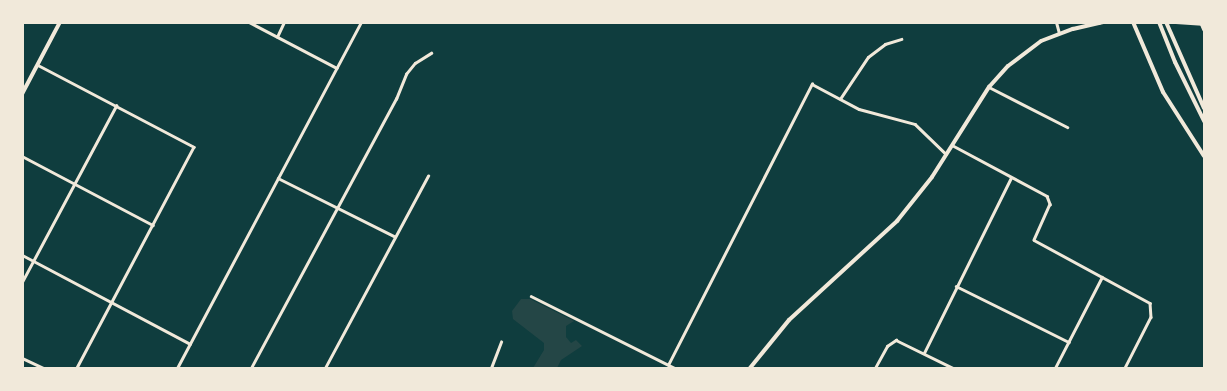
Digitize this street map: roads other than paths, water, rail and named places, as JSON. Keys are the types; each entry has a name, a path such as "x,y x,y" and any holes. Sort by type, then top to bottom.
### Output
{"main road":[{"path":"22,94 60,22"},
{"path":"1133,22 1163,92 1204,156"},
{"path":"1159,22 1169,50 1204,121"},
{"path":"1166,22 1204,108"},
{"path":"1176,22 1203,24 1204,29"},
{"path":"750,368 789,320 897,221 946,154 989,87 1016,59 1059,33 1101,23"}],"street":[{"path":"249,22 337,68"},
{"path":"277,37 284,22"},
{"path":"177,368 361,22"},
{"path":"1056,22 1059,33"},
{"path":"840,99 868,57 885,44 901,39"},
{"path":"251,368 396,99 406,74 415,63 431,53"},
{"path":"38,65 194,148 77,368"},
{"path":"668,365 812,84 864,110 915,124 946,154"},
{"path":"989,87 1067,127"},
{"path":"22,282 116,106"},
{"path":"952,145 1050,201 1034,240 1147,300 1152,310 1124,368"},
{"path":"22,156 152,225"},
{"path":"325,368 394,236 428,176"},
{"path":"278,178 331,206 339,206 394,236"},
{"path":"924,353 1011,178"},
{"path":"22,255 190,344"},
{"path":"1056,368 1102,276"},
{"path":"956,286 1069,342"},
{"path":"531,296 675,368"},
{"path":"876,368 887,346 894,341 924,353 953,368"},
{"path":"490,368 501,342"},
{"path":"22,358 43,368"}]}
